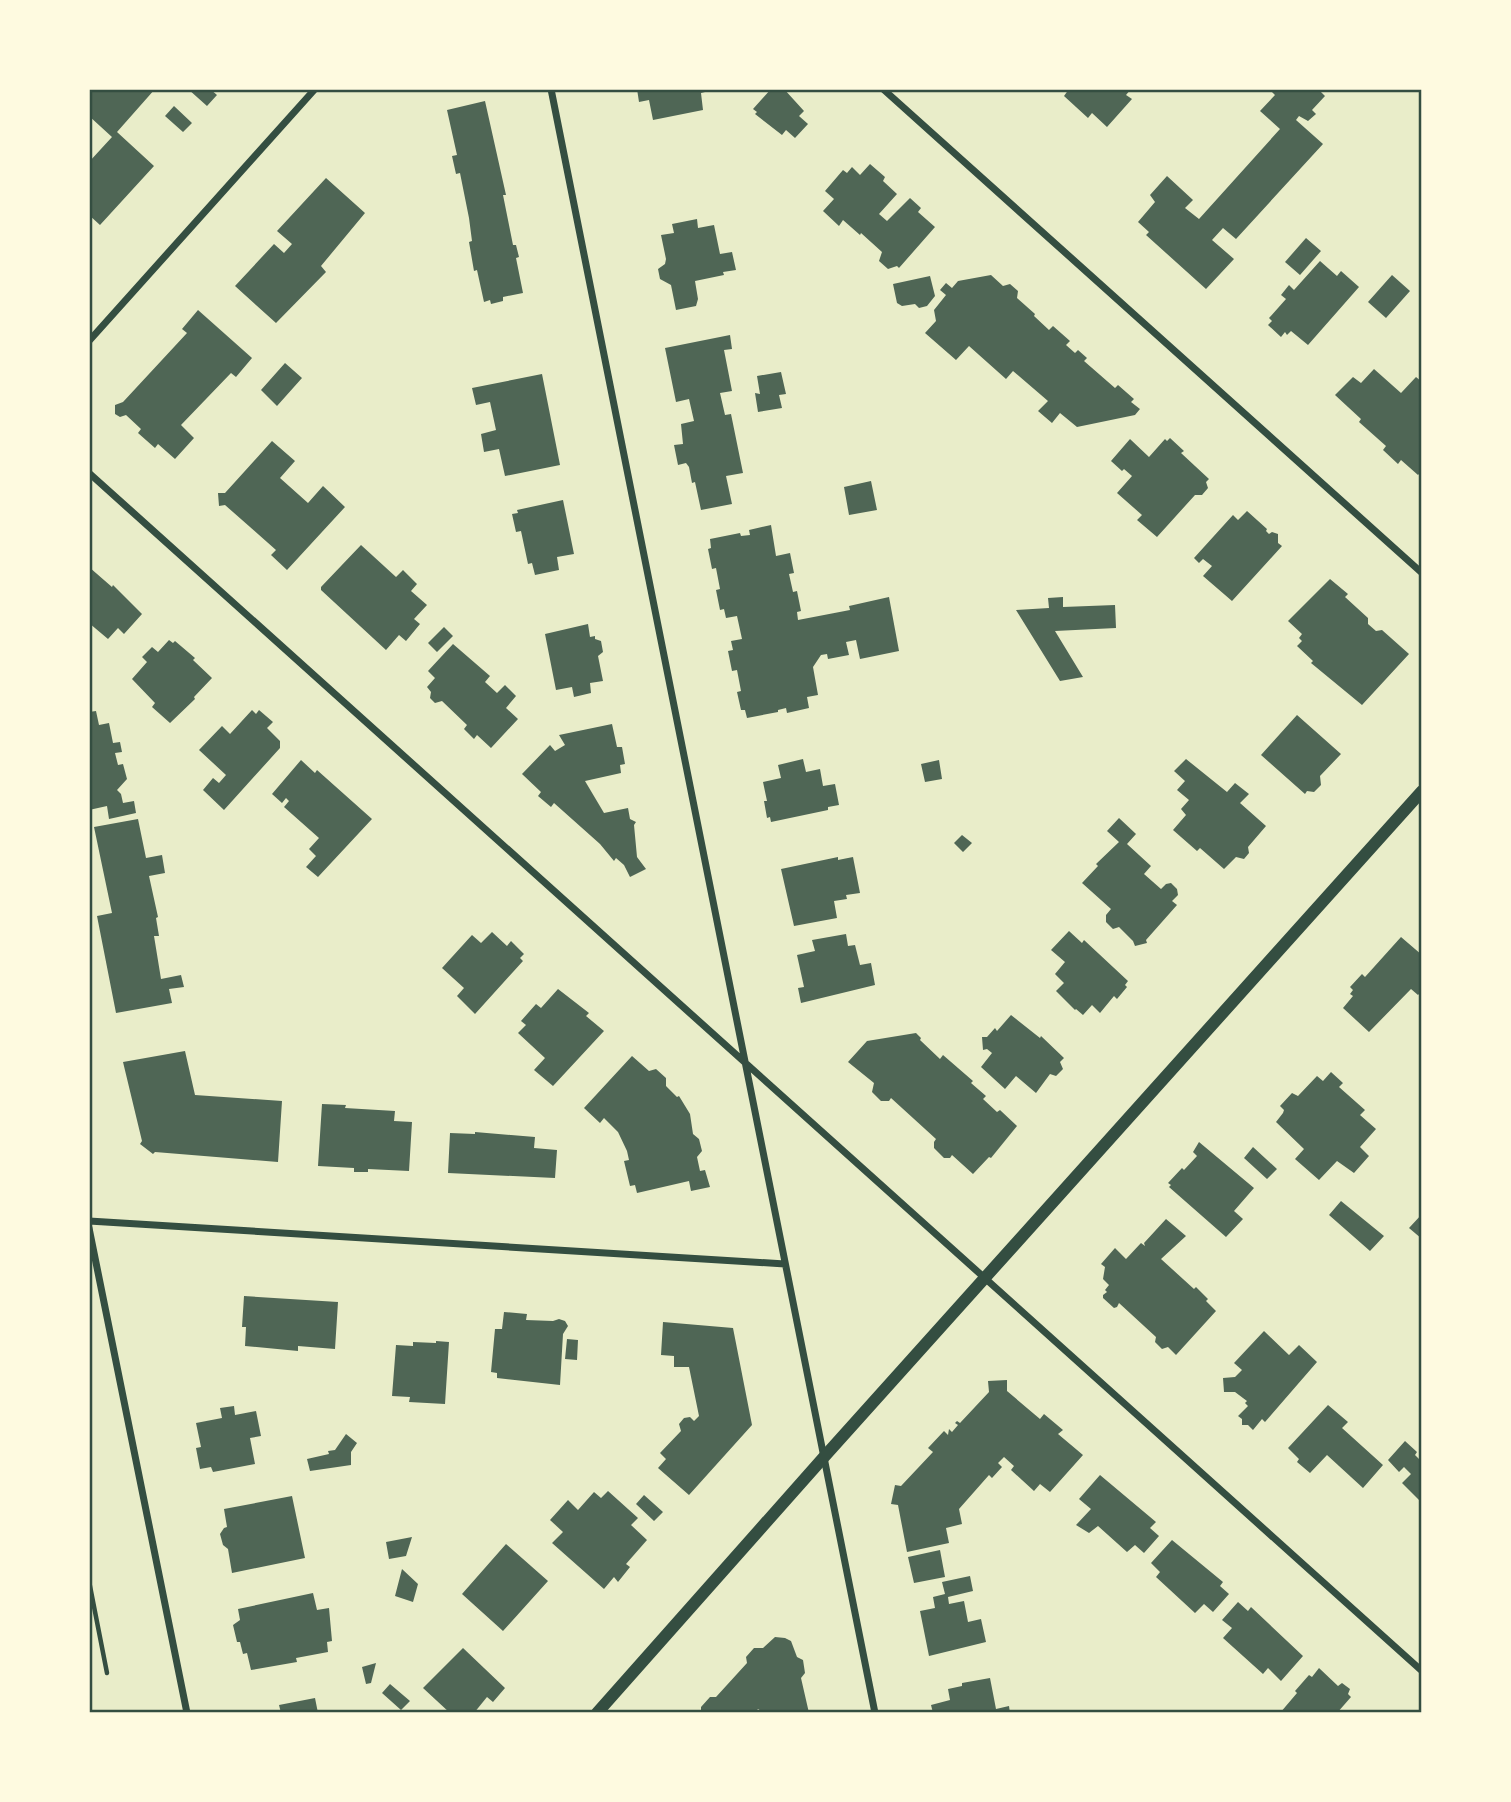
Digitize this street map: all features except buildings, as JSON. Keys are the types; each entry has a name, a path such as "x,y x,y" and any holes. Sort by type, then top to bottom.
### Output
{"street":[{"path":"89,341 315,89"},
{"path":"551,89 876,1713"},
{"path":"883,89 1422,573"},
{"path":"89,473 1422,1671"},
{"path":"597,1713 1422,792"},
{"path":"89,1220 785,1264"},
{"path":"89,1228 187,1713"}],"path":[{"path":"89,1581 107,1673"}]}
